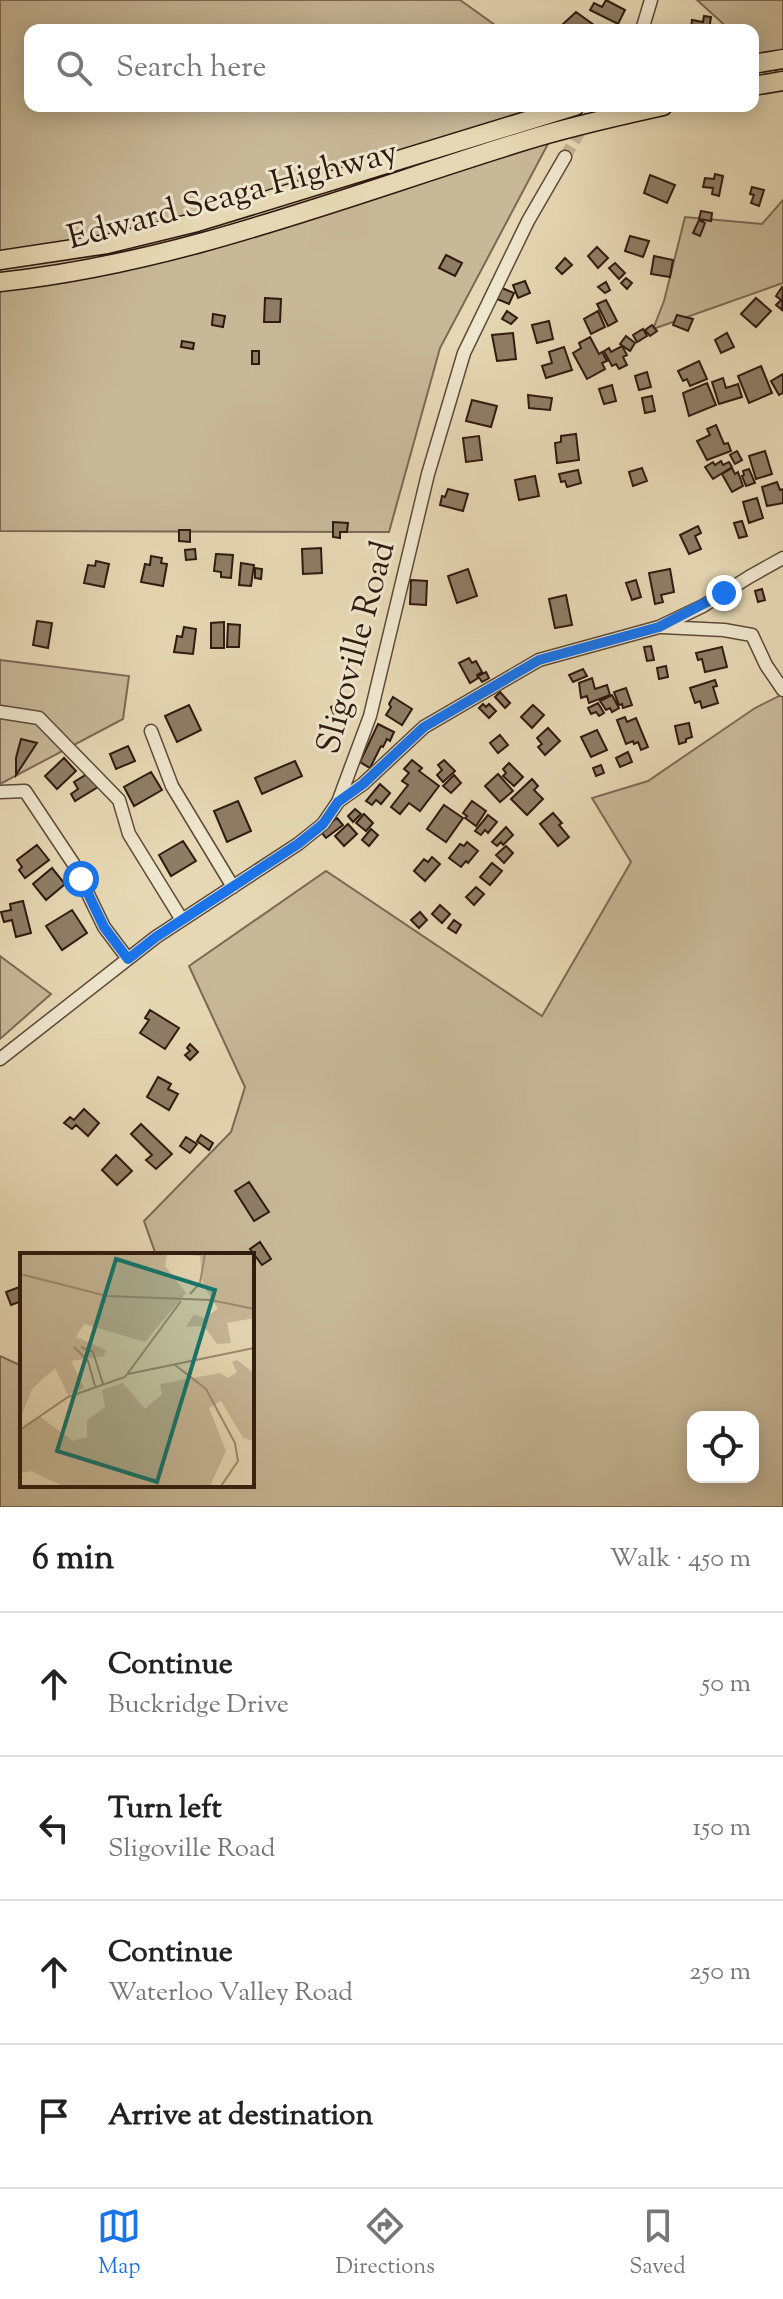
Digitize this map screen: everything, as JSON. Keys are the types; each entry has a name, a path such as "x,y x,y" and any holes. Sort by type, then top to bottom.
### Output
{"highway":[{"path":"759,63 783,59"},
{"path":"759,85 783,81"},
{"name":"Edward Seaga Highway","path":"0,260 107,244 197,222 555,112"},
{"name":"Edward Seaga Highway","path":"0,282 111,264 207,241 380,189 529,139 639,112"}],"street":[{"path":"644,24 651,0"},
{"name":"Sligoville Road","path":"0,1059 128,959 311,834 323,824 338,802 370,716 428,474 464,353 528,221 565,157"},
{"path":"338,802 363,784 424,727 539,660 659,627 703,606 783,558"},
{"path":"659,627 724,630 752,635 766,665 783,690"},
{"path":"0,712 39,718 119,800 129,834 182,920"},
{"path":"151,731 172,786 233,887"},
{"path":"0,792 25,791 73,863 104,927 128,959"}],"shaded area":[{"path":"0,0 460,0 494,24 24,24 24,112 565,112 440,348 389,532 0,531"},
{"path":"697,0 783,0 783,78 759,56 759,24 723,24"},
{"path":"783,200 783,283 653,329 664,301 685,217 762,224"},
{"path":"0,660 129,676 123,719 0,784"},
{"path":"783,694 783,1507 0,1507 0,1356 20,1365 20,1487 254,1487 254,1253 155,1253 144,1221 231,1132 245,1087 189,966 326,871 542,1016 631,862 592,798 648,781 755,708"},
{"path":"0,956 51,994 0,1039"}],"building":[{"path":"606,0 625,10 618,24 590,10 594,3 602,7"},
{"path":"576,12 593,24 563,24"},
{"path":"704,16 711,17 710,24 692,24 692,20 703,22"},
{"path":"715,174 723,176 719,196 712,194 713,188 703,187 705,178 714,179"},
{"path":"650,175 675,185 667,203 644,193"},
{"path":"752,187 764,190 759,206 751,203 754,195 750,194"},
{"path":"701,211 712,213 711,221 699,219"},
{"path":"699,220 705,223 700,236 693,233"},
{"path":"630,236 649,241 643,257 625,251"},
{"path":"597,247 608,258 598,268 588,256"},
{"path":"446,255 462,263 455,276 439,268"},
{"path":"654,256 673,260 670,277 651,274"},
{"path":"565,258 572,265 562,274 556,268"},
{"path":"615,263 625,273 619,279 609,268"},
{"path":"626,278 632,283 627,289 621,283"},
{"path":"525,281 530,293 518,298 513,285"},
{"path":"606,282 610,290 605,293 598,287"},
{"path":"782,287 782,310 776,305 781,300 776,296"},
{"path":"502,288 514,293 509,304 497,299"},
{"path":"265,298 281,299 280,322 264,322"},
{"path":"756,298 771,311 756,327 741,314"},
{"path":"606,300 617,321 608,326 597,304"},
{"path":"507,311 517,318 511,324 502,319"},
{"path":"598,311 605,327 591,334 584,319"},
{"path":"213,314 225,316 223,327 212,325"},
{"path":"677,315 693,319 688,331 673,325"},
{"path":"549,321 553,339 537,343 532,325"},
{"path":"652,325 657,331 650,336 645,330"},
{"path":"643,329 647,336 637,342 633,335"},
{"path":"513,333 516,359 497,361 492,335"},
{"path":"727,333 734,347 721,353 715,340"},
{"path":"626,336 635,343 630,351 620,344"},
{"path":"590,337 599,354 602,352 607,361 602,363 605,369 587,379 573,353 581,348 579,343"},
{"path":"182,341 194,343 193,349 181,347"},
{"path":"622,346 627,355 623,357 627,365 619,369 616,364 612,366 604,351 609,348 611,352"},
{"path":"564,347 572,370 546,378 542,366 552,363 549,352"},
{"path":"252,351 259,351 259,364 252,364"},
{"path":"699,361 707,379 690,386 678,371"},
{"path":"761,366 772,393 749,403 738,376"},
{"path":"647,372 651,387 639,390 635,376"},
{"path":"783,374 783,393 779,395 771,381"},
{"path":"723,378 726,388 738,384 742,397 719,404 712,382"},
{"path":"707,383 716,405 689,416 683,393"},
{"path":"612,385 616,401 604,404 599,389"},
{"path":"528,395 552,398 550,410 529,408"},
{"path":"652,396 655,411 645,413 642,398"},
{"path":"472,400 497,406 491,427 466,421"},
{"path":"716,425 724,444 728,443 731,451 707,460 697,441 710,435 707,429"},
{"path":"576,434 579,460 557,463 555,443 561,442 561,436"},
{"path":"479,436 482,460 466,462 463,438"},
{"path":"737,451 742,460 735,464 730,455"},
{"path":"765,451 772,474 756,479 749,456"},
{"path":"721,461 723,465 729,462 732,467 713,479 705,467"},
{"path":"642,468 647,481 633,486 629,472"},
{"path":"732,468 735,474 738,472 743,486 732,492 722,474"},
{"path":"749,469 755,483 746,486 742,476 743,471"},
{"path":"578,470 581,483 567,487 565,481 561,482 559,474"},
{"path":"535,476 539,496 519,500 515,480"},
{"path":"777,482 780,490 783,489 783,503 767,506 762,487"},
{"path":"448,489 468,494 463,511 440,505"},
{"path":"757,498 763,518 749,523 743,502"},
{"path":"742,521 747,536 739,538 734,523"},
{"path":"333,522 348,523 347,532 340,532 340,538 333,537"},
{"path":"698,526 701,533 695,536 701,549 689,554 680,535"},
{"path":"179,530 190,530 190,542 179,541"},
{"path":"321,548 322,573 303,574 302,549"},
{"path":"195,549 196,559 186,560 185,550"},
{"path":"216,554 233,555 231,578 221,577 221,572 214,571"},
{"path":"151,556 162,558 161,563 167,564 163,586 141,582 145,564 150,565"},
{"path":"96,561 109,564 104,587 84,583 88,565 95,566"},
{"path":"241,563 254,565 251,586 239,585"},
{"path":"255,568 262,569 261,579 255,578"},
{"path":"468,569 477,596 457,603 448,576"},
{"path":"670,569 674,592 661,595 663,602 655,604 649,573"},
{"path":"411,580 427,581 426,605 410,604"},
{"path":"636,580 641,597 632,600 626,583"},
{"path":"762,589 765,600 758,602 755,591"},
{"path":"566,595 572,625 555,628 549,599"},
{"path":"37,621 52,623 48,648 33,645"},
{"path":"224,622 224,648 211,648 211,623"},
{"path":"228,624 240,625 239,647 227,647"},
{"path":"184,627 196,629 193,654 174,652 177,636 182,637"},
{"path":"651,646 654,660 647,661 644,647"},
{"path":"722,647 727,667 705,672 702,659 698,660 696,653"},
{"path":"469,658 472,663 476,661 482,672 470,683 459,663"},
{"path":"666,666 668,677 659,679 657,668"},
{"path":"583,669 587,676 573,682 569,675"},
{"path":"486,672 489,678 482,682 478,676"},
{"path":"592,678 595,689 607,685 610,695 589,703 587,696 581,698 579,683"},
{"path":"715,680 717,686 713,687 718,703 702,708 700,701 695,703 690,688"},
{"path":"626,688 632,705 623,708 614,692"},
{"path":"500,692 510,703 505,708 495,697"},
{"path":"612,695 619,708 612,712 610,708 606,710 600,701"},
{"path":"393,697 412,709 402,725 386,715"},
{"path":"340,703 344,713 335,717 331,707"},
{"path":"598,703 604,713 599,716 596,712 591,714 588,708"},
{"path":"483,704 486,707 489,704 496,711 489,718 479,708"},
{"path":"189,705 201,730 177,742 165,716"},
{"path":"533,705 544,715 532,728 521,717"},
{"path":"625,717 627,722 636,718 648,747 641,750 638,742 634,744 633,741 626,744 617,720"},
{"path":"689,723 692,737 679,744 675,726"},
{"path":"378,724 394,732 390,741 387,739 381,746 370,768 360,762"},
{"path":"548,728 560,741 545,755 538,747 542,744 537,738"},
{"path":"597,730 607,750 591,757 581,737"},
{"path":"500,735 508,745 498,753 490,743"},
{"path":"21,739 37,743 16,775 16,758"},
{"path":"128,746 135,761 116,769 110,754"},
{"path":"628,752 632,762 620,767 616,758"},
{"path":"64,758 76,771 57,789 45,776"},
{"path":"412,760 422,768 419,771 439,786 420,811 409,803 400,814 391,807 408,785 402,781 409,773 404,769"},
{"path":"444,760 455,771 443,782 437,775 442,770 438,765"},
{"path":"295,761 302,776 262,794 255,778"},
{"path":"509,763 523,777 514,786 503,776 506,773 503,769"},
{"path":"601,765 604,773 596,776 593,768"},
{"path":"95,769 103,784 75,801 71,794 78,789 74,782"},
{"path":"151,772 162,790 134,806 124,787"},
{"path":"498,774 513,791 500,802 485,786"},
{"path":"454,775 461,783 451,793 443,786"},
{"path":"532,779 538,786 534,790 543,799 527,815 511,799"},
{"path":"380,784 390,793 381,804 376,800 372,805 366,801"},
{"path":"238,801 251,831 227,842 214,811"},
{"path":"472,801 486,811 476,826 463,813"},
{"path":"444,805 463,818 446,842 427,829"},
{"path":"355,809 361,814 353,822 348,816"},
{"path":"553,813 569,837 558,846 540,824"},
{"path":"364,814 373,823 366,831 356,823"},
{"path":"488,815 497,822 488,833 485,830 481,835 475,831"},
{"path":"337,818 343,825 326,838 320,831"},
{"path":"348,824 357,834 344,846 335,836"},
{"path":"506,827 513,835 503,845 501,842 497,846 492,842"},
{"path":"371,829 378,835 369,846 362,840"},
{"path":"183,841 196,861 171,876 159,855"},
{"path":"467,842 478,851 461,867 449,858 460,844 464,846"},
{"path":"37,845 49,860 25,878 17,860"},
{"path":"506,846 513,853 504,863 496,855"},
{"path":"432,857 440,864 425,881 414,871 424,859 428,862"},
{"path":"492,863 502,871 490,885 480,877"},
{"path":"52,868 65,884 46,900 33,884"},
{"path":"476,887 484,894 474,905 466,897"},
{"path":"23,901 31,933 16,937 12,920 4,922 1,912 11,910 10,904"},
{"path":"440,905 450,914 442,923 432,914"},
{"path":"72,910 87,933 62,950 46,926"},
{"path":"420,912 427,920 419,928 411,920"},
{"path":"454,920 461,925 456,933 448,928"},
{"path":"150,1010 179,1028 165,1049 140,1033 149,1020 145,1018"},
{"path":"190,1044 198,1052 190,1060 185,1055 190,1051 187,1048"},
{"path":"158,1077 171,1084 168,1089 178,1094 169,1110 147,1097"},
{"path":"84,1109 99,1123 88,1136 76,1125 72,1129 64,1123 70,1117 74,1120"},
{"path":"141,1124 172,1154 156,1169 146,1160 152,1155 131,1134"},
{"path":"201,1135 213,1143 209,1150 197,1141"},
{"path":"186,1137 197,1144 190,1153 180,1146"},
{"path":"116,1155 132,1171 117,1185 102,1170"},
{"path":"249,1182 269,1212 254,1221 235,1191"},
{"path":"260,1242 271,1259 262,1265 250,1249"},
{"path":"20,1287 20,1302 11,1305 6,1292"}],"tunnel":[{"path":"565,157 591,112"}],"route":[{"path":"81,879 104,927 128,959 156,937 298,844 323,824 338,802 363,784 424,727 539,660 659,627 724,593"}]}
